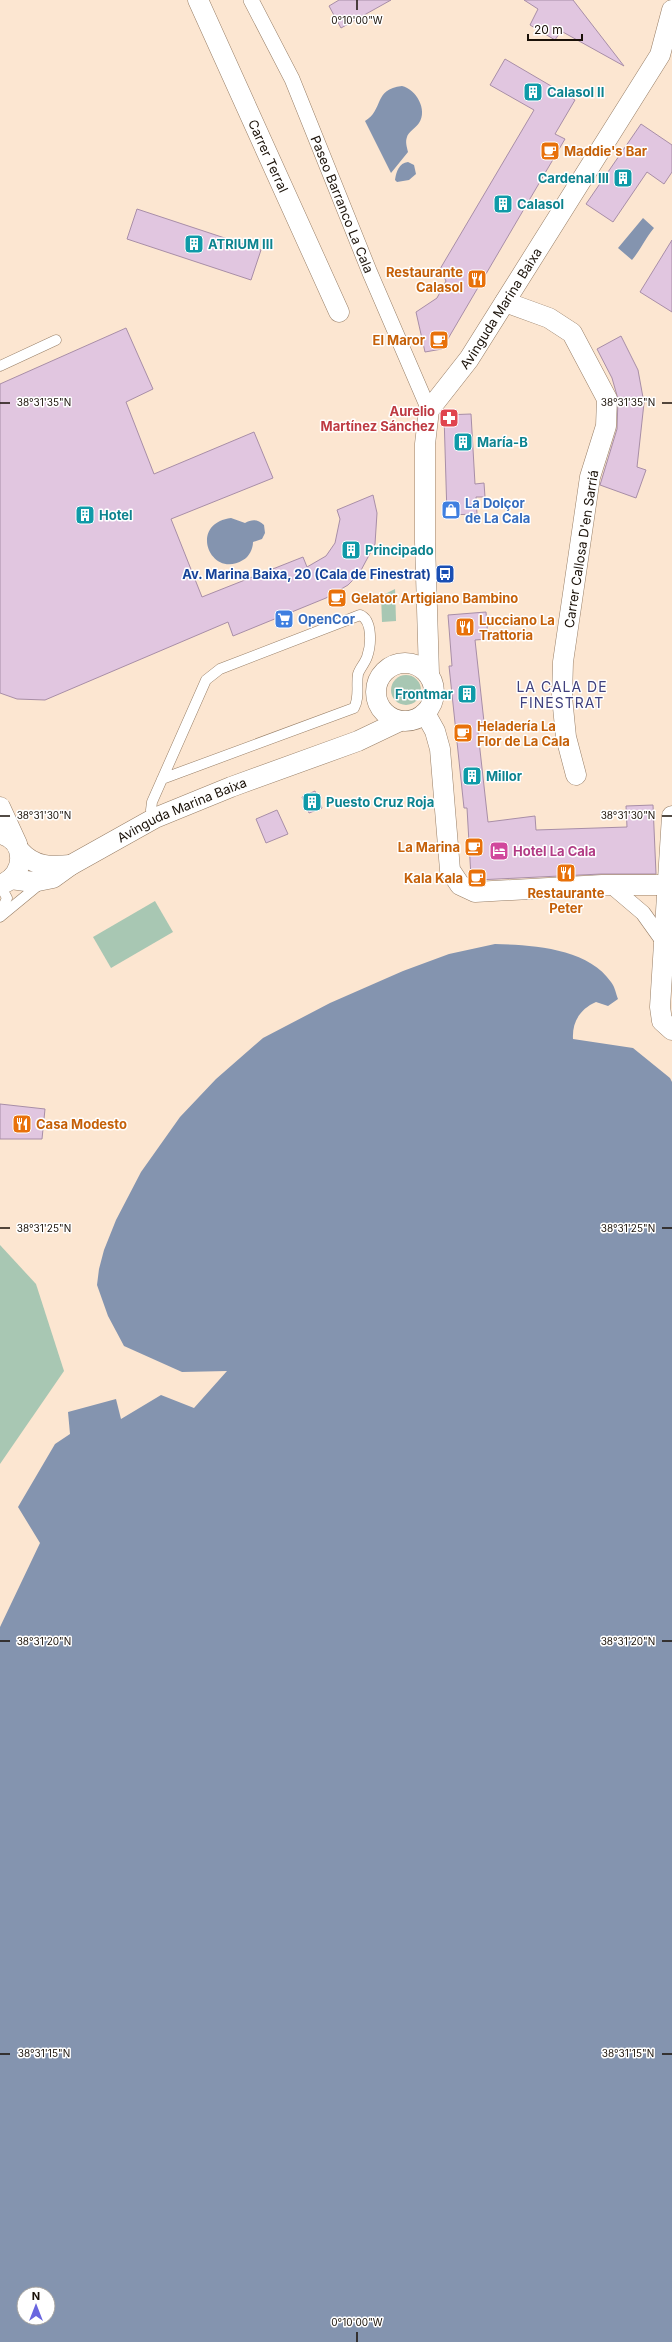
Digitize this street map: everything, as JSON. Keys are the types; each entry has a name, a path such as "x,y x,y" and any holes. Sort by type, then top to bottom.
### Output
{"street":[{"name":"Carrer Terral","path":"198,0 339,312"},
{"name":"Paseo Barranco La Cala","path":"251,0 292,79 373,281 429,410"},
{"name":"Avinguda Marina Baixa","path":"429,410 469,359 660,55 672,10"},
{"path":"660,55 672,33"},
{"name":"Carrer Callosa D'en Sarriá","path":"505,302 548,318 572,332 607,398 606,426 590,477 564,662 562,697 566,737 576,775"},
{"path":"428,630 413,658 391,666 378,678 376,687 378,705 384,712 400,721 414,720 426,713 434,698 433,682 429,674 428,630 425,542 425,444 429,410"},
{"path":"413,658 416,664 429,674"},
{"name":"Avinguda Marina Baixa","path":"358,741 371,727 378,705"},
{"path":"426,713 435,730 440,749 450,870 460,885 475,892 610,885 666,885"},
{"name":"Avinguda Marina Baixa","path":"45,881 60,874 65,866 155,818 231,787 358,741 400,721"},
{"path":"0,807 18,847 20,866 4,883"},
{"path":"672,816 666,885 668,912 663,941 660,1007 662,1022 672,1030"},
{"path":"0,834 11,838 27,860 36,864 65,866"},
{"path":"4,883 45,881"},
{"path":"610,885 643,913 663,941"}],"lane":[{"path":"0,366 56,340"},
{"path":"155,818 151,810 152,802 162,779 206,680 220,669 360,615 365,617 368,623 369,649 358,673 358,702 354,708 162,779"},
{"path":"0,916 45,881"},
{"path":"0,916 7,898 4,883"}],"green space":[{"path":"395,589 396,621 382,622 381,596"},
{"path":"406,675 417,679 421,690 417,701 406,705 395,701 391,690 395,679"},
{"path":"155,901 173,932 111,968 93,937"},
{"path":"0,1245 36,1284 64,1371 0,1464"}],"water":[{"path":"402,86 412,91 416,96 422,112 418,125 410,132 406,139 408,152 391,173 365,121 375,111 383,95 387,91"},
{"path":"408,162 414,165 416,174 409,180 397,182 395,180 398,168 402,164"},
{"path":"643,218 654,228 632,260 618,248"},
{"path":"231,518 245,523 253,520 257,521 264,525 265,533 262,539 253,542 249,555 243,560 231,564 221,563 208,549 207,539 210,530 218,522"},
{"path":"495,944 542,947 574,955 601,971 611,982 618,999 608,1006 596,1002 581,1012 574,1027 573,1039 633,1048 670,1078 672,1082 672,2342 0,2342 0,1627 40,1543 18,1507 55,1444 70,1434 68,1412 116,1399 121,1419 161,1395 194,1408 227,1371 182,1372 124,1346 108,1316 97,1285 104,1250 116,1220 141,1172 180,1117 216,1079 263,1038 330,1003 403,971 449,954"}],"building":[{"path":"339,0 391,0 341,28 329,6"},
{"path":"524,0 573,0 624,66 561,31 555,40 530,25 538,9"},
{"name":"Calasol","path":"505,59 575,100 555,134 565,139 442,349 425,352 416,312 437,298 446,281 440,269 534,110 490,85"},
{"name":"Cardenal III","path":"641,124 672,145 672,172 664,184 647,172 613,222 586,204"},
{"name":"ATRIUM III","path":"137,209 261,250 251,280 127,239"},
{"path":"672,240 672,312 640,292"},
{"name":"Hotel","path":"126,328 153,389 126,402 154,474 254,432 273,478 171,519 202,597 303,557 307,567 326,556 335,543 340,519 337,510 373,495 377,513 375,544 359,574 348,585 326,598 233,636 228,622 45,700 17,699 0,693 0,384"},
{"path":"621,336 638,370 644,403 637,467 646,470 636,498 600,485 617,429 618,399 612,378 597,349"},
{"path":"471,414 475,484 484,483 485,497 476,497 477,514 447,515 444,415"},
{"path":"486,612 488,639 475,640 484,722 477,723 488,822 535,816 536,830 627,827 626,806 653,805 656,874 601,874 477,880 471,877 467,808 464,808 449,666 452,666 448,615"},
{"name":"Puesto Cruz Roja","path":"315,791 322,808 309,813 302,797"},
{"path":"277,810 288,834 266,843 256,819"},
{"name":"Casa Modesto","path":"0,1104 45,1109 42,1139 0,1139"}],"place":[{"name":"Calasol II","path":"533,92"},
{"name":"Maddie's Bar","path":"550,151"},
{"name":"Cardenal III","path":"623,178"},
{"name":"Calasol","path":"503,204"},
{"name":"ATRIUM III","path":"194,244"},
{"name":"Restaurante Calasol","path":"477,279"},
{"name":"El Maror","path":"439,340"},
{"name":"Aurelio Martínez Sánchez","path":"449,418"},
{"name":"María-B","path":"463,442"},
{"name":"La Dolçor de La Cala","path":"451,510"},
{"name":"Hotel","path":"85,515"},
{"name":"Principado","path":"351,550"},
{"name":"Av. Marina Baixa, 20 (Cala de Finestrat)","path":"445,574"},
{"name":"Gelator Artigiano Bambino","path":"337,598"},
{"name":"OpenCor","path":"284,619"},
{"name":"Lucciano La Trattoria","path":"465,627"},
{"name":"Frontmar","path":"467,694"},
{"name":"Heladería La Flor de La Cala","path":"463,733"},
{"name":"Millor","path":"472,776"},
{"name":"Puesto Cruz Roja","path":"312,802"},
{"name":"La Marina","path":"474,847"},
{"name":"Hotel La Cala","path":"499,851"},
{"name":"Restaurante Peter","path":"566,873"},
{"name":"Kala Kala","path":"477,878"},
{"name":"Casa Modesto","path":"22,1124"}],"district":[{"name":"LA CALA DE FINESTRAT","path":"562,694"}]}
